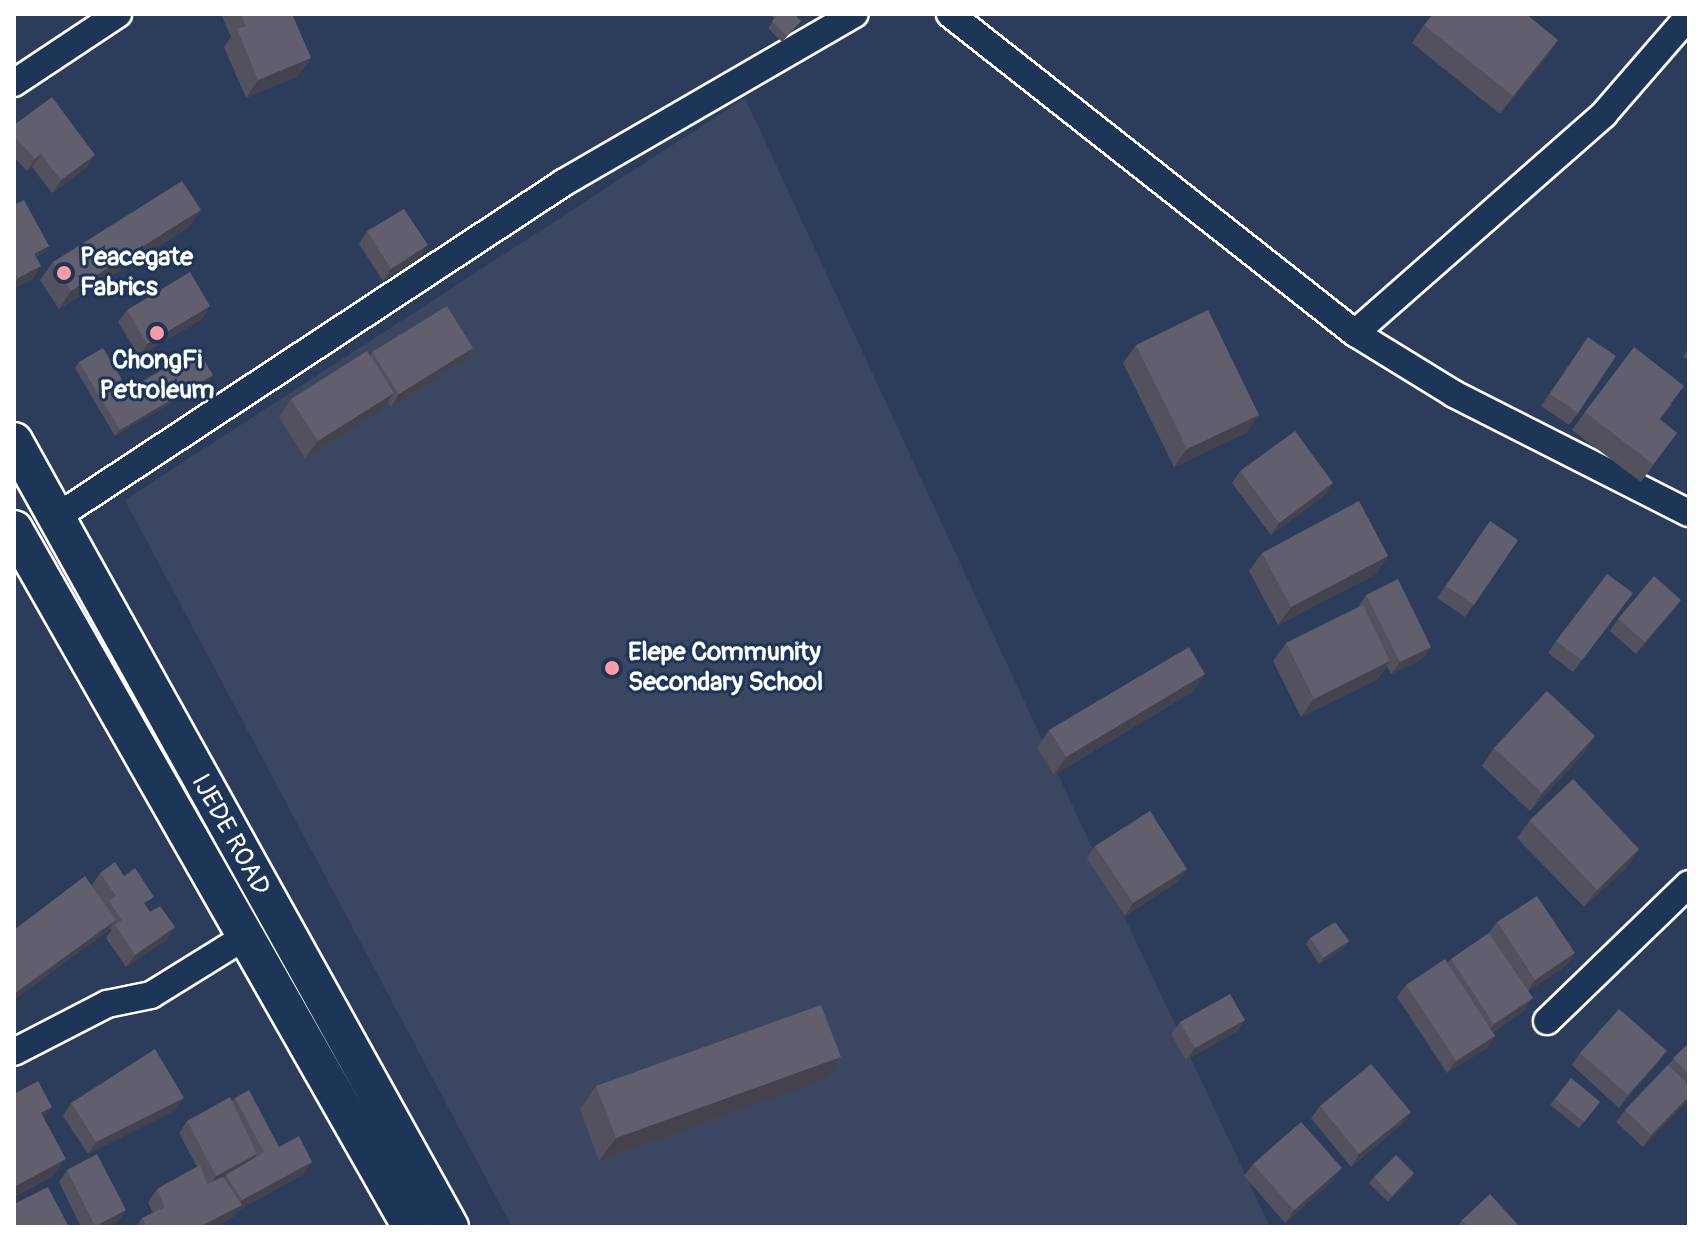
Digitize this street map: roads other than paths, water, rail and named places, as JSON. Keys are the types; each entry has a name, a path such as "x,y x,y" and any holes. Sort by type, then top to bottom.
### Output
{"main road":[{"name":"IJEDE ROAD","path":"14,441 450,1227"},
{"name":"IJEDE ROAD","path":"14,529 411,1227"}],"street":[{"path":"14,83 118,14"},
{"path":"55,518 210,411 329,340 575,176 854,14"},
{"path":"950,14 1355,333 1454,394 1689,513"},
{"path":"1355,333 1604,114 1689,16"},
{"path":"1547,1021 1689,884"},
{"path":"14,1052 107,1004 151,995 246,936"}],"place":[{"name":"Peacegate Fabrics","path":"64,273"},
{"name":"ChongFi Petroleum","path":"157,333"},
{"name":"Elepe Community Secondary School","path":"612,668"}]}
